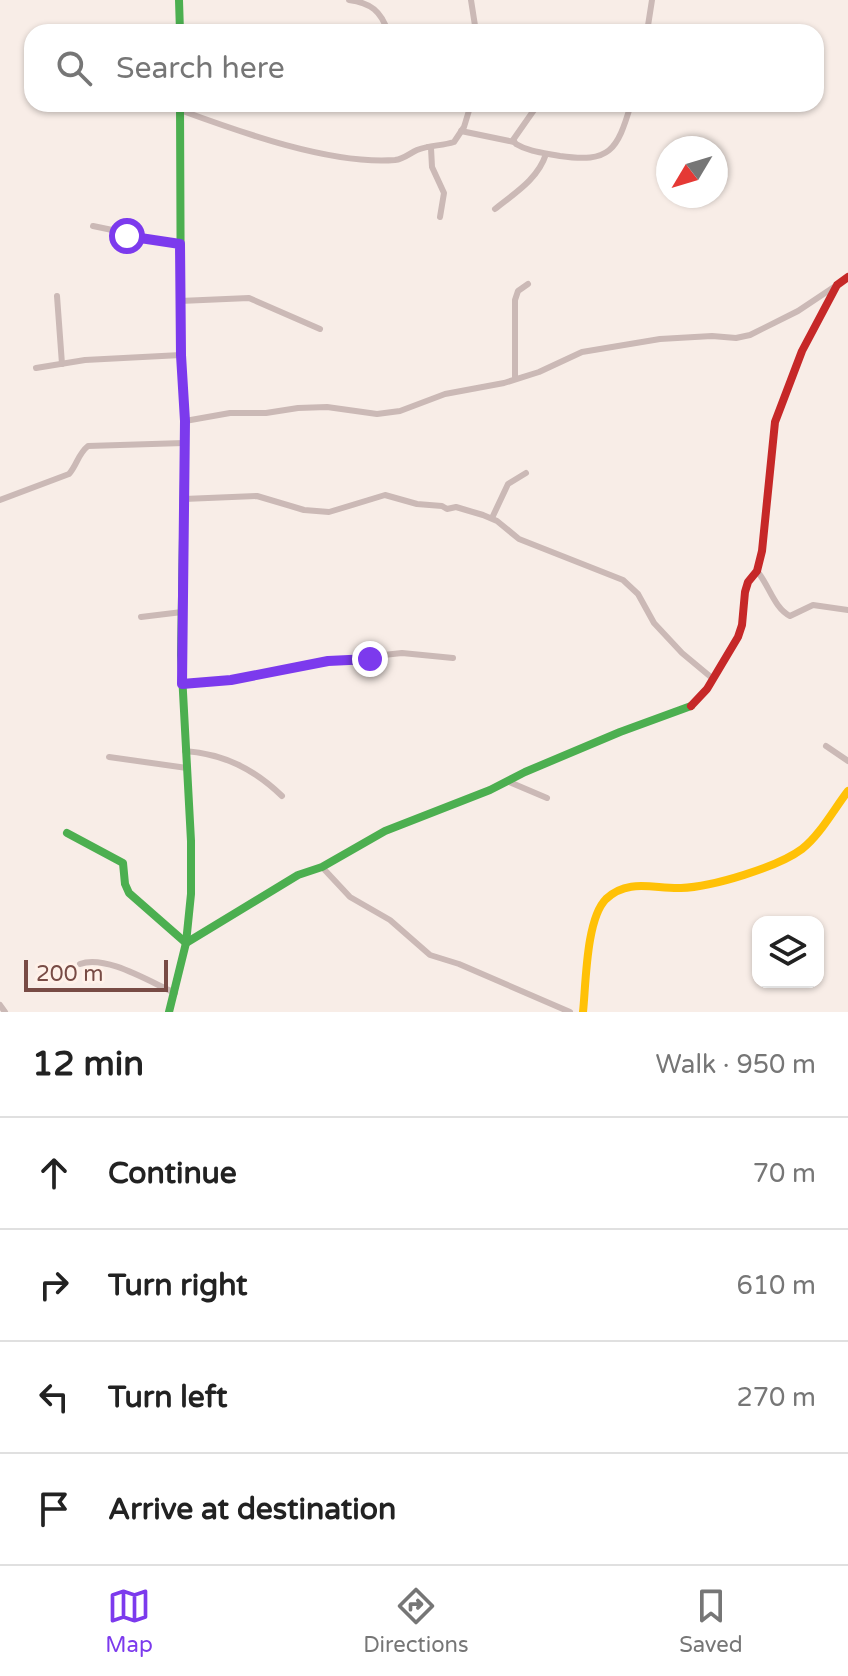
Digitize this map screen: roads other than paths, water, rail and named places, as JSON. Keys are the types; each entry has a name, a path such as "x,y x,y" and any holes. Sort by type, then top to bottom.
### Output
{"street":[{"path":"179,0 180,24"},
{"path":"349,0 374,7 386,24"},
{"path":"471,0 475,24"},
{"path":"648,24 652,0"},
{"path":"169,1012 186,943 191,894 182,684 185,421 180,301 180,112"},
{"path":"194,112 284,143 339,156 397,160 428,147 454,142 468,112"},
{"path":"514,142 533,112"},
{"path":"461,131 514,142 546,154 588,159 608,151 618,138 628,112"},
{"path":"428,147 431,148 432,167 444,193 440,217"},
{"path":"495,209 533,178 543,166 546,154"},
{"path":"93,226 127,236 180,244"},
{"path":"185,421 230,413 266,413 298,408 327,407 388,413 445,394 539,372 582,352 660,339 750,335 821,297 848,277"},
{"path":"515,379 515,300 518,291 528,284"},
{"path":"186,943 298,875 322,867 385,831 620,732 677,713 701,698 742,625 745,592 757,571 762,551 775,422 802,351 837,285"},
{"path":"57,296 62,364"},
{"path":"821,297 832,296"},
{"path":"180,301 249,298 320,329"},
{"path":"36,368 85,360 181,355"},
{"path":"0,500 69,474 75,468 80,452 88,446 184,443"},
{"path":"492,518 508,484 526,473"},
{"path":"184,499 257,496 304,510 329,512 385,495 417,504 456,507 492,518 519,539 623,580 638,594 654,623 712,678"},
{"path":"757,571 768,584 778,606 790,616 813,605 848,610"},
{"path":"141,617 182,612"},
{"path":"182,684 231,680 328,661 402,653 453,658"},
{"path":"826,746 848,761"},
{"path":"185,751 205,753 248,768 282,796"},
{"path":"109,757 187,768"},
{"path":"507,781 547,798"},
{"path":"583,1012 594,919 605,900 627,885 683,888 750,873 788,858 805,847 848,791"},
{"path":"67,833 123,863 124,883 130,895 186,943"},
{"path":"322,867 350,897 390,920 430,955 459,964 570,1012"},
{"path":"80,964 91,960 105,963 175,993"},
{"path":"0,1005 5,1012"}]}
